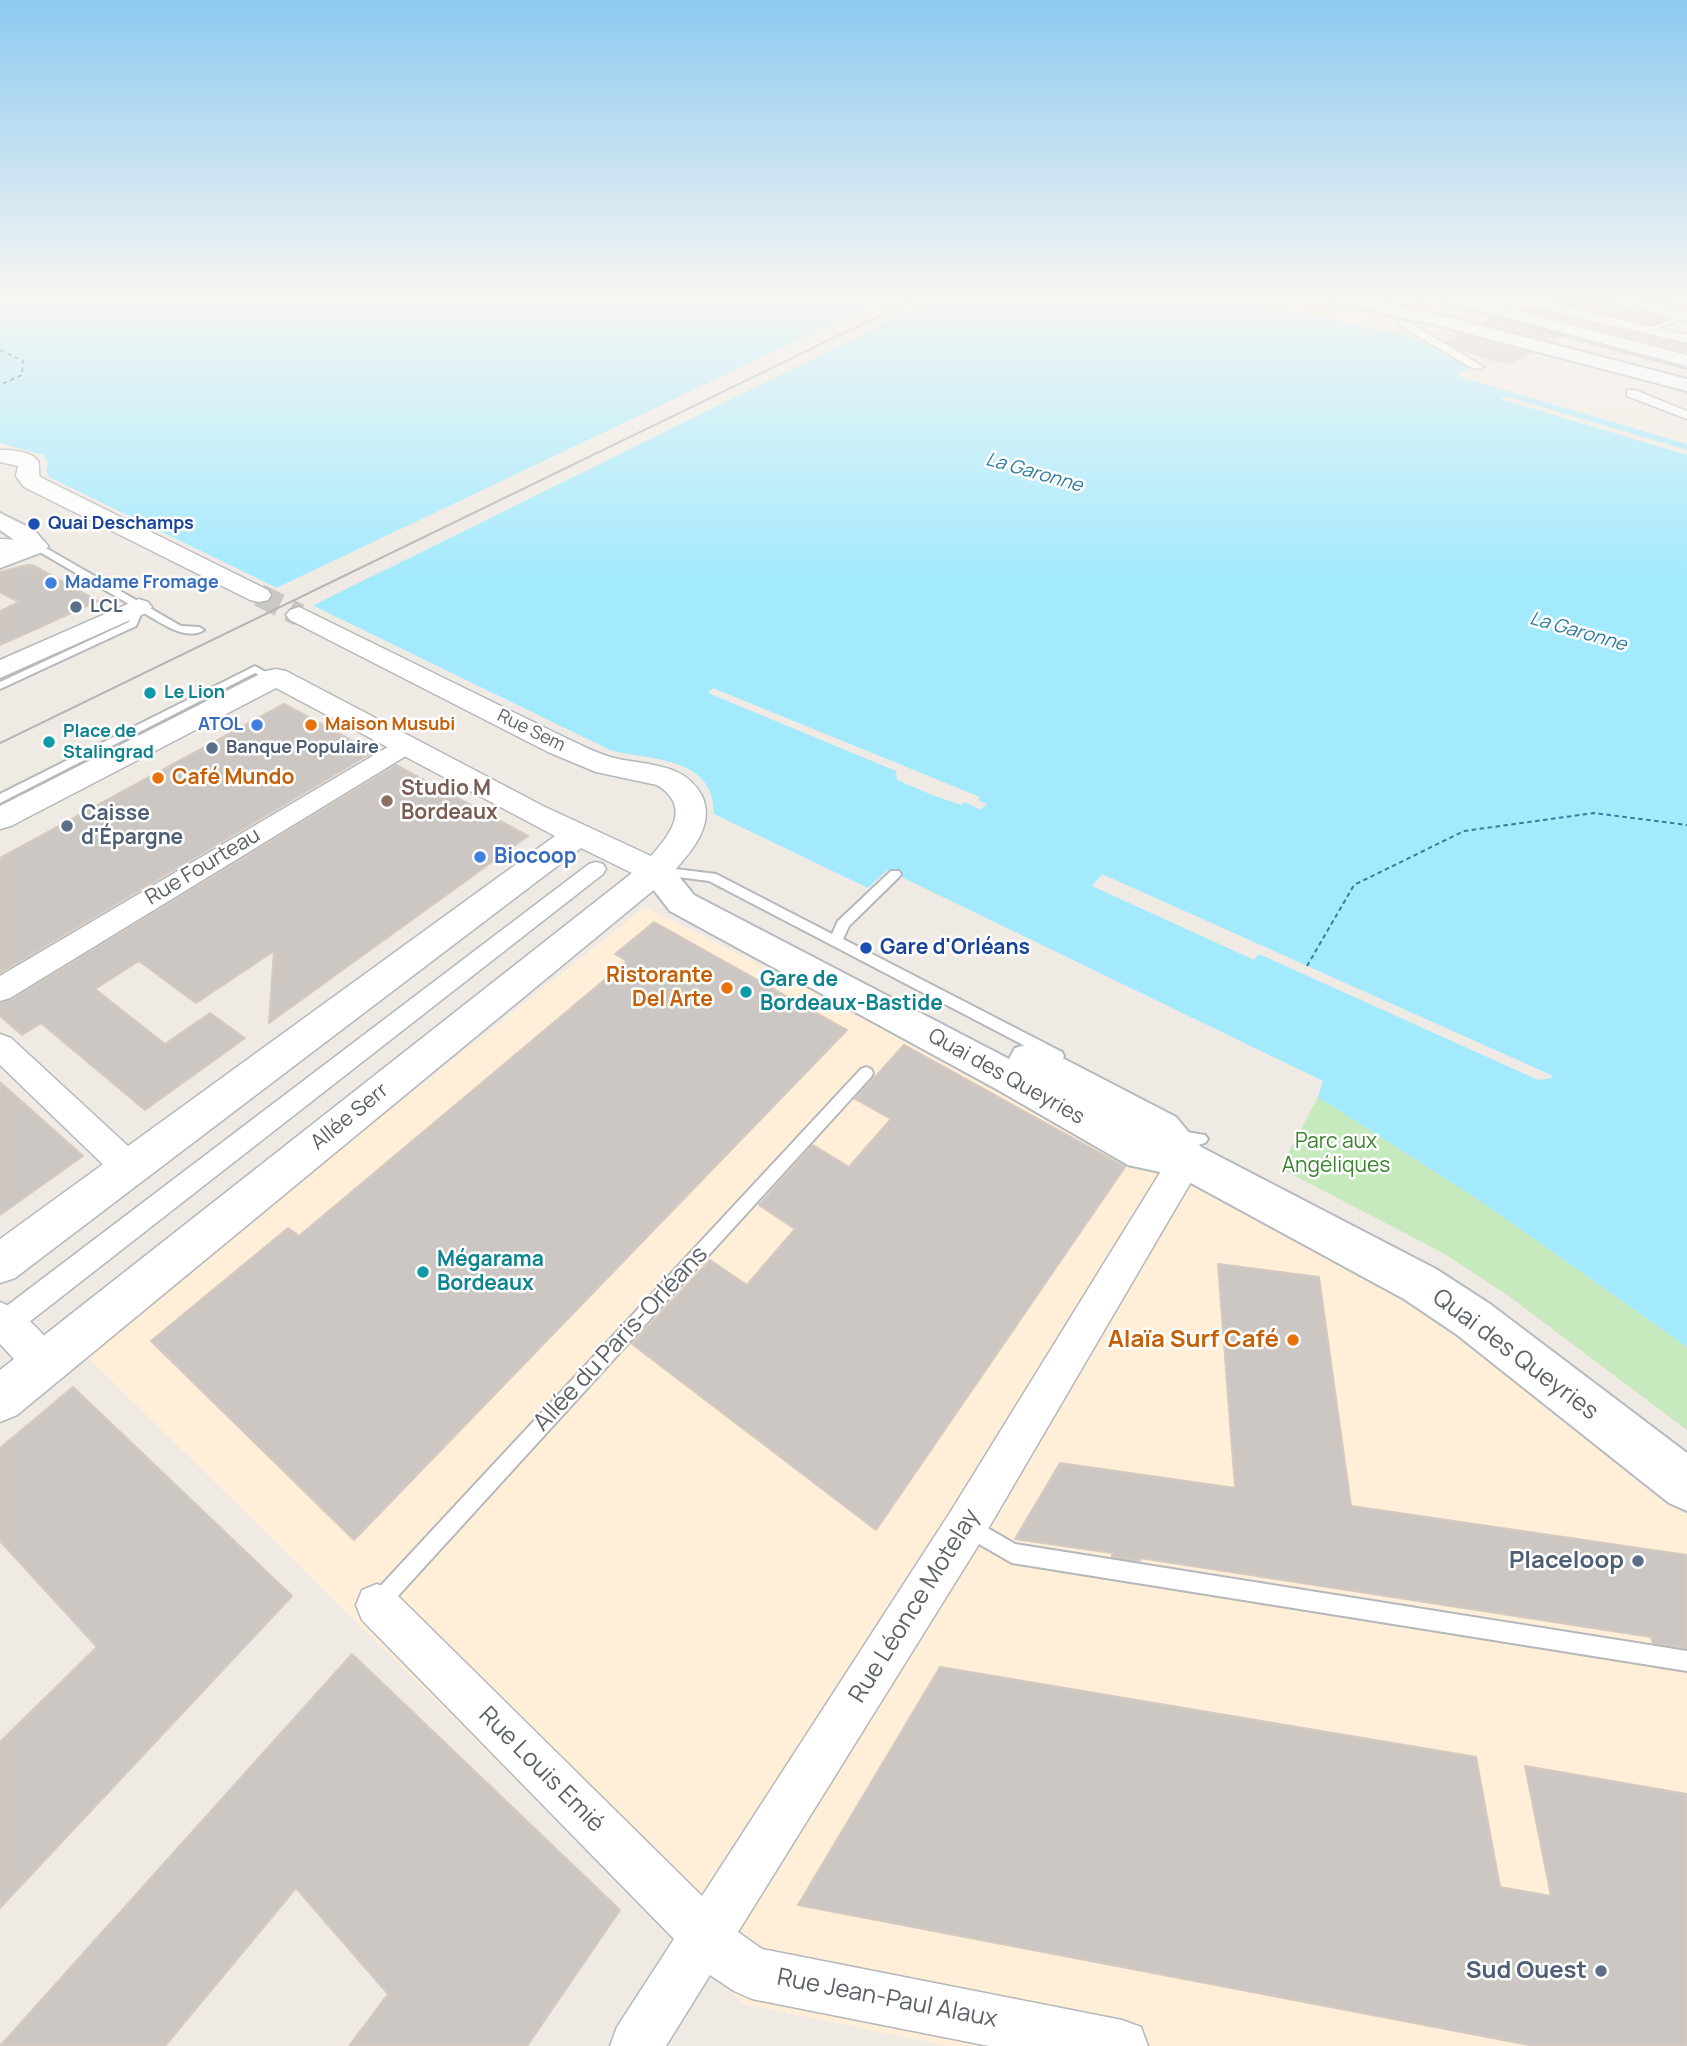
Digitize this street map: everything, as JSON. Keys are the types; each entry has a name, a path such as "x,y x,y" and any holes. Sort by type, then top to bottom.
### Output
{"main road":[{"path":"0,520 25,535 36,546 0,561"},
{"name":"Quai des Queyries","path":"656,871 682,903 1012,1079 1143,1153 1178,1141"},
{"name":"Quai des Queyries","path":"656,871 854,973 883,983 1178,1141 1420,1284 1473,1319 1687,1485"}],"street":[{"path":"1631,393 1687,415"},
{"path":"0,456 24,459 29,463 27,476 32,482 259,595"},
{"path":"0,546 36,546"},
{"path":"0,670 139,607"},
{"name":"Rue Sem","path":"299,615 595,761 610,767 659,776 680,787 690,803 690,826 656,871"},
{"path":"0,819 271,678"},
{"name":"Quai des Queyries","path":"271,678 281,678 533,813 656,871"},
{"name":"Rue Fourteau","path":"0,990 407,746"},
{"path":"0,1264 579,834"},
{"path":"44,1364 2,1323 596,869"},
{"name":"Allée Serr","path":"0,1399 656,871"},
{"path":"0,1046 129,1168"},
{"name":"Rue Léonce Motelay","path":"636,2046 966,1526 1178,1141"},
{"name":"Rue Louis Emié","path":"377,1605 705,1935"},
{"name":"Rue Jean-Paul Alaux","path":"705,1935 724,1954 752,1973 1122,2046"}],"lane":[{"path":"36,546 179,629 199,630"},
{"path":"0,686 133,624 139,607"},
{"path":"0,799 255,669 271,678"},
{"path":"656,871 712,877 1074,1065"},
{"path":"834,939 840,934 843,924 895,874"},
{"name":"Allée du Paris-Orléans","path":"377,1605 866,1073"},
{"path":"1120,1092 1178,1141"},
{"path":"966,1526 1012,1553 1687,1661"}],"shaded area":[{"path":"645,907 1216,1194 1406,1295 1687,1516 1687,2046 947,2046 743,2004 84,1353"}],"green space":[{"name":"Parc aux Angéliques","path":"1318,1097 1485,1204 1687,1347 1687,1430 1506,1294 1443,1253 1280,1168"}],"water":[{"name":"La Garonne","path":"0,390 1506,390 1687,444 1687,1347 1485,1204 1318,1097 1323,1081 887,870 868,888 714,814 711,795 703,780 680,765 610,750 49,477 46,470 48,463 44,455 0,443"}],"pier":[{"path":"692,390 749,390 310,607 272,590"},
{"path":"1505,396 1687,450 1687,455 1500,399"},
{"path":"713,688 980,797 978,800 987,804 981,810 965,802 961,805 932,795 897,780 896,771 708,693"},
{"path":"1102,874 1553,1078 1538,1080 1259,954 1254,960 1092,886"}],"building":[{"path":"33,565 98,601 0,645 0,611 19,602 0,592 0,572"},
{"path":"284,704 373,752 0,973 0,858"},
{"path":"396,765 528,836 269,1023 274,951 196,1003 139,961 95,989 165,1044 210,1013 245,1038 145,1110 41,1023 22,1035 0,1016 0,1003 11,1000"},
{"name":"Mégarama Bordeaux","path":"654,922 847,1030 354,1540 151,1341 288,1228 299,1236 627,961 615,954"},
{"path":"904,1045 1125,1167 876,1530 632,1344 710,1260 747,1285 795,1229 759,1205 813,1145 849,1167 891,1119 855,1099"},
{"path":"0,1082 83,1156 0,1215"},
{"path":"1218,1264 1319,1277 1351,1506 1687,1555 1687,1648 1653,1643 1651,1637 1140,1558 1140,1561 1112,1557 1112,1553 1015,1539 1060,1463 1235,1488"},
{"path":"73,1387 292,1596 0,1908 0,1742 97,1647 0,1541 0,1448"},
{"path":"352,1654 620,1910 527,2046 349,2046 388,1994 296,1888 165,2046 0,2046"},
{"path":"940,1667 1476,1757 1500,1887 1551,1896 1525,1766 1687,1794 1687,2046 1534,2046 798,1905"}],"ferry route":[{"path":"1307,966 1354,885 1464,831 1594,813 1687,825"}],"tunnel":[{"path":"259,595 299,615"}],"tram line":[{"path":"0,743 725,390"}],"place":[{"name":"Quai Deschamps","path":"34,524"},
{"name":"Madame Fromage","path":"51,583"},
{"name":"LCL","path":"76,607"},
{"name":"Le Lion","path":"150,693"},
{"name":"ATOL","path":"257,725"},
{"name":"Maison Musubi","path":"311,725"},
{"name":"Place de Stalingrad","path":"49,742"},
{"name":"Banque Populaire","path":"212,748"},
{"name":"Café Mundo","path":"158,778"},
{"name":"Studio M Bordeaux","path":"387,801"},
{"name":"Caisse d'Épargne","path":"67,826"},
{"name":"Biocoop","path":"480,857"},
{"name":"Gare d'Orléans","path":"866,948"},
{"name":"Ristorante Del Arte","path":"727,988"},
{"name":"Gare de Bordeaux-Bastide","path":"746,992"},
{"name":"Mégarama Bordeaux","path":"423,1272"},
{"name":"Alaïa Surf Café","path":"1293,1340"},
{"name":"Placeloop","path":"1638,1561"},
{"name":"Sud Ouest","path":"1601,1971"}]}
